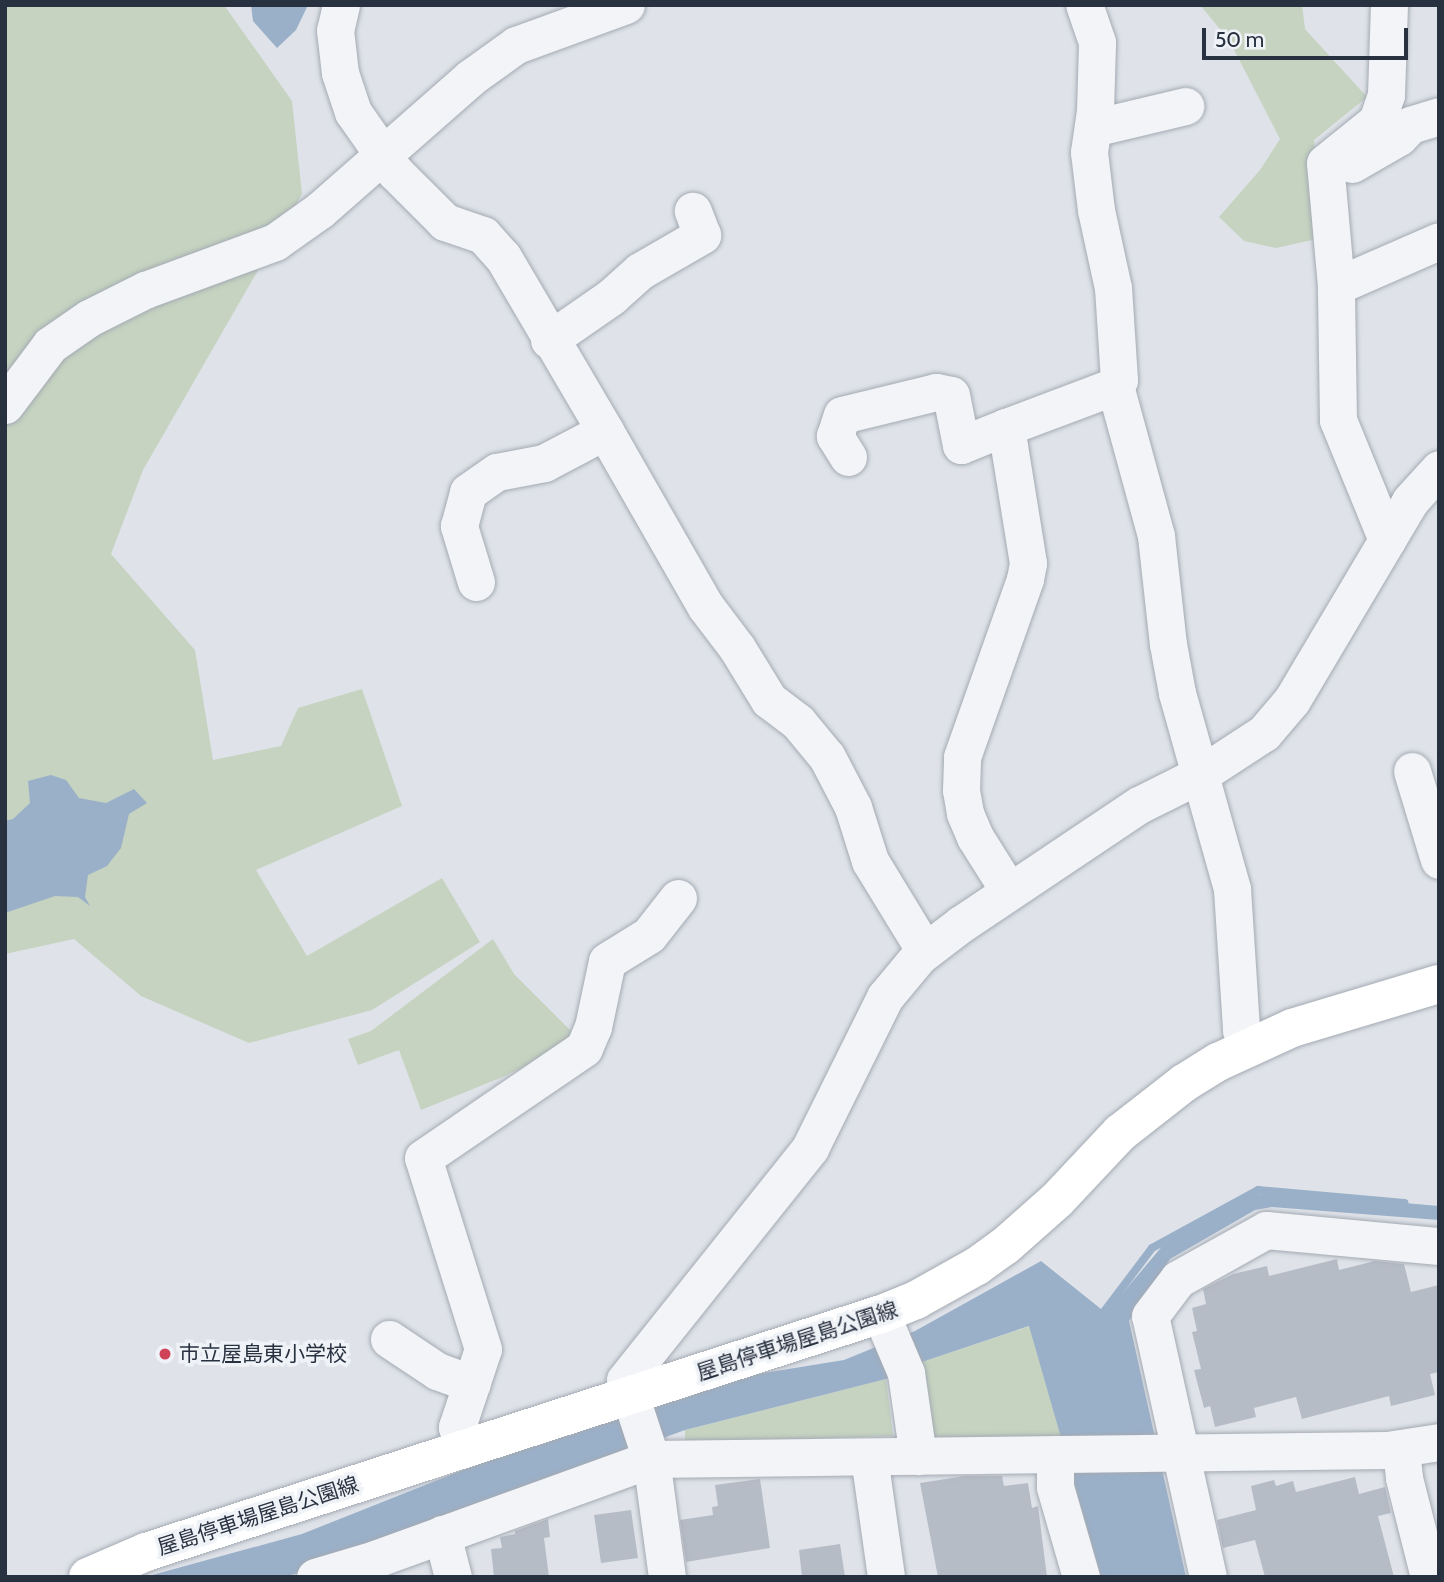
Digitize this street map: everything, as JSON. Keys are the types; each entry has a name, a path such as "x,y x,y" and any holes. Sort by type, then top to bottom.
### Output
{"main road":[{"name":"屋島停車場屋島公園線","path":"88,1577 146,1552 630,1396 885,1325 1005,1246 1057,1200 1120,1133 1184,1083 1250,1047 1292,1028 1439,984"}],"street":[{"path":"341,5 335,30 340,73 353,112 395,172 445,222 483,235 503,257 706,607 769,700 798,722 827,757 853,807 870,861 925,951"},
{"path":"5,405 50,345 89,318 145,290 275,243 320,210 470,78 516,45 626,5"},
{"path":"848,457 835,436 842,415 936,392 951,395 961,445 1115,386 1119,380 1114,288 1097,210 1089,152 1093,128 1097,42 1084,5"},
{"path":"1387,540 1338,420 1335,286 1325,163 1377,121 1385,95 1389,5"},
{"path":"1093,128 1185,106"},
{"path":"1326,178 1399,137 1410,125 1439,116"},
{"path":"549,340 611,297 640,271 702,235 693,211"},
{"path":"1335,286 1439,240"},
{"path":"1115,386 1156,536 1170,656 1232,889 1241,1030 1250,1047"},
{"path":"1006,426 1028,563 1025,579 962,757 961,790 965,813 975,837 1009,891"},
{"path":"475,582 459,526 468,492 497,472 544,463 605,431"},
{"path":"667,1577 651,1459 625,1380 810,1148 871,1020 901,976 925,951 1009,891 1139,805 1200,774 1246,746 1279,718 1410,501 1439,469"},
{"path":"1412,771 1439,860"},
{"path":"464,1449 457,1427 483,1349 423,1158 584,1048 593,1027 607,961 649,935 678,898"},
{"path":"1208,1577 1170,1452 1150,1316 1178,1279 1266,1230 1439,1246"},
{"path":"885,1325 906,1373 918,1456"},
{"path":"389,1339 437,1371 472,1384"},
{"path":"315,1577 375,1559 651,1459 1402,1449 1439,1443"},
{"path":"1402,1449 1404,1478 1429,1577"},
{"path":"1061,1454 1055,1487 1081,1577"},
{"path":"869,1457 886,1577"},
{"path":"442,1534 453,1577"}],"green space":[{"path":"5,5 224,5 292,101 302,194 143,470 111,554 195,650 213,760 281,746 298,708 362,689 402,806 256,870 307,956 442,878 480,942 372,1010 249,1043 141,996 74,939 5,954"},
{"path":"1200,5 1302,5 1305,29 1367,97 1314,140 1321,238 1276,248 1244,241 1219,217 1260,170 1280,139 1229,40"},
{"path":"493,939 514,974 579,1039 505,1076 421,1110 399,1050 358,1065 348,1039 371,1031"},
{"path":"1030,1326 1061,1437 928,1438 916,1364"},
{"path":"886,1379 893,1436 685,1443 685,1430"}],"water":[{"path":"251,5 308,5 296,30 277,48 253,21"},
{"path":"51,775 66,780 79,798 106,803 134,789 147,803 129,814 121,848 107,866 88,875 85,897 90,906 78,897 55,896 5,913 5,821 13,819 30,803 28,781"},
{"path":"1277,1192 1439,1206 1439,1220 1272,1207 1255,1210 1170,1259 1129,1321 1186,1577 1101,1577 1029,1326 916,1364 886,1379 685,1430 512,1493 334,1563 284,1577 145,1577 302,1534 488,1460 752,1375 844,1360 915,1331 1041,1261 1106,1313 1164,1244 1253,1195"}],"building":[{"path":"1337,1259 1339,1270 1375,1261 1404,1264 1411,1292 1439,1285 1439,1372 1430,1374 1435,1395 1391,1406 1389,1396 1302,1419 1296,1397 1254,1408 1256,1417 1215,1427 1210,1406 1204,1408 1194,1370 1201,1369 1192,1332 1197,1331 1192,1308 1206,1304 1203,1289 1233,1274 1267,1266 1269,1276"},
{"path":"965,1476 1002,1476 1004,1486 1028,1483 1032,1508 1038,1506 1047,1577 938,1577 920,1483"},
{"path":"1355,1477 1359,1494 1385,1487 1391,1513 1378,1516 1394,1577 1265,1577 1255,1540 1223,1548 1217,1520 1256,1510 1251,1486 1274,1480 1276,1486 1293,1481 1296,1492"},
{"path":"760,1479 770,1548 686,1562 680,1520 713,1515 712,1507 718,1506 715,1485"},
{"path":"631,1510 638,1558 601,1563 594,1515"},
{"path":"548,1519 550,1537 544,1538 549,1577 494,1577 491,1549 502,1548 500,1537 515,1534 515,1531"},
{"path":"840,1544 845,1577 802,1577 799,1550"}],"waterway":[{"path":"1097,1321 1152,1248 1258,1190 1404,1203"}],"place":[{"name":"市立屋島東小学校","path":"165,1354"}]}
